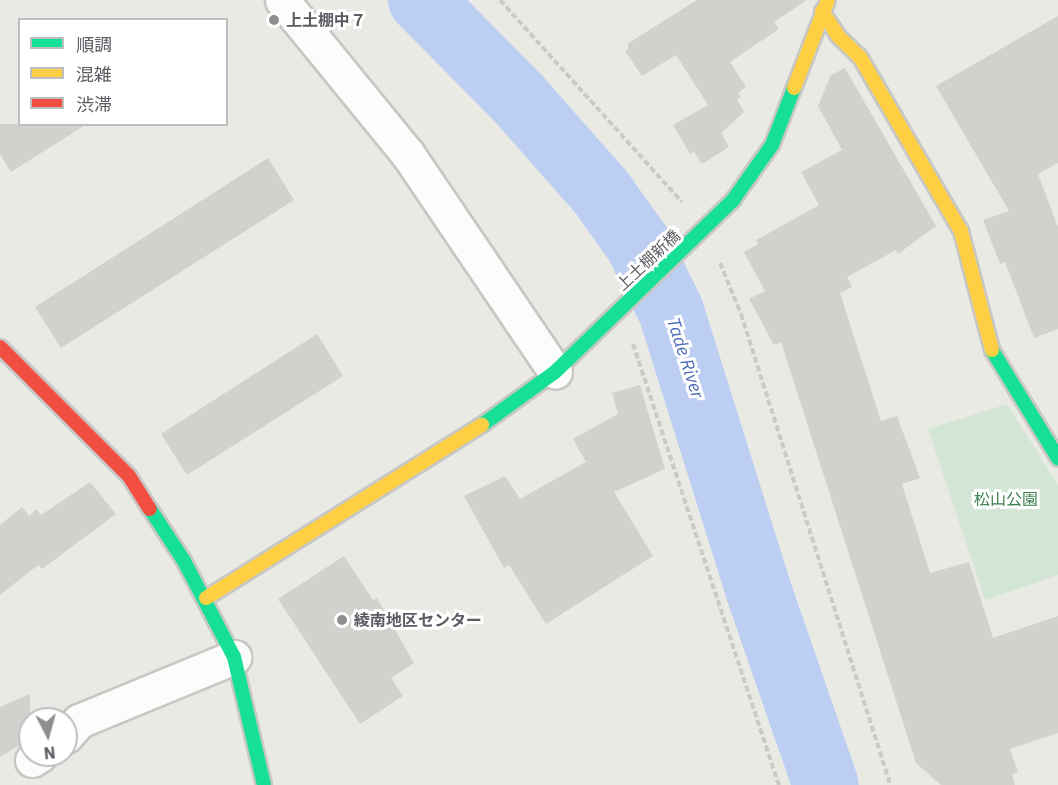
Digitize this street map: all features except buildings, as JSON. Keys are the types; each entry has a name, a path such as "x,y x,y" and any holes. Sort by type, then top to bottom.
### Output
{"street":[{"path":"282,0 407,153 555,372"},
{"path":"825,5 838,36 860,57 961,231 988,342 1005,378 1058,458"},
{"name":"上土棚新橋","path":"206,598 493,418 555,372 601,330 733,200 772,145 825,5"},
{"path":"0,347 129,476 206,598 234,657 264,785"},
{"path":"78,722 234,657"}],"path":[{"path":"500,0 688,210"},
{"path":"715,251 741,314 890,785"},
{"path":"601,330 625,326 630,335 779,785"}],"green space":[{"name":"松山公園","path":"1007,404 1058,485 1058,575 985,600 928,429"}],"waterway":[{"name":"Tade River","path":"421,0 518,98 601,192 638,244 671,311 759,592 826,785"}],"traffic: fast":[{"path":"482,425 555,372 733,200 772,145 794,88"},
{"path":"992,350 1058,458"},
{"path":"150,509 184,561 234,657 264,785"}],"traffic: slow":[{"path":"794,88 828,0"},
{"path":"822,11 838,36 860,57 961,231 992,350"},
{"path":"206,598 482,425"}],"traffic: jam":[{"path":"0,347 129,476 150,509"}],"place":[{"name":"上土棚中７","path":"274,20"},
{"name":"綾南地区センター","path":"342,620"}]}
